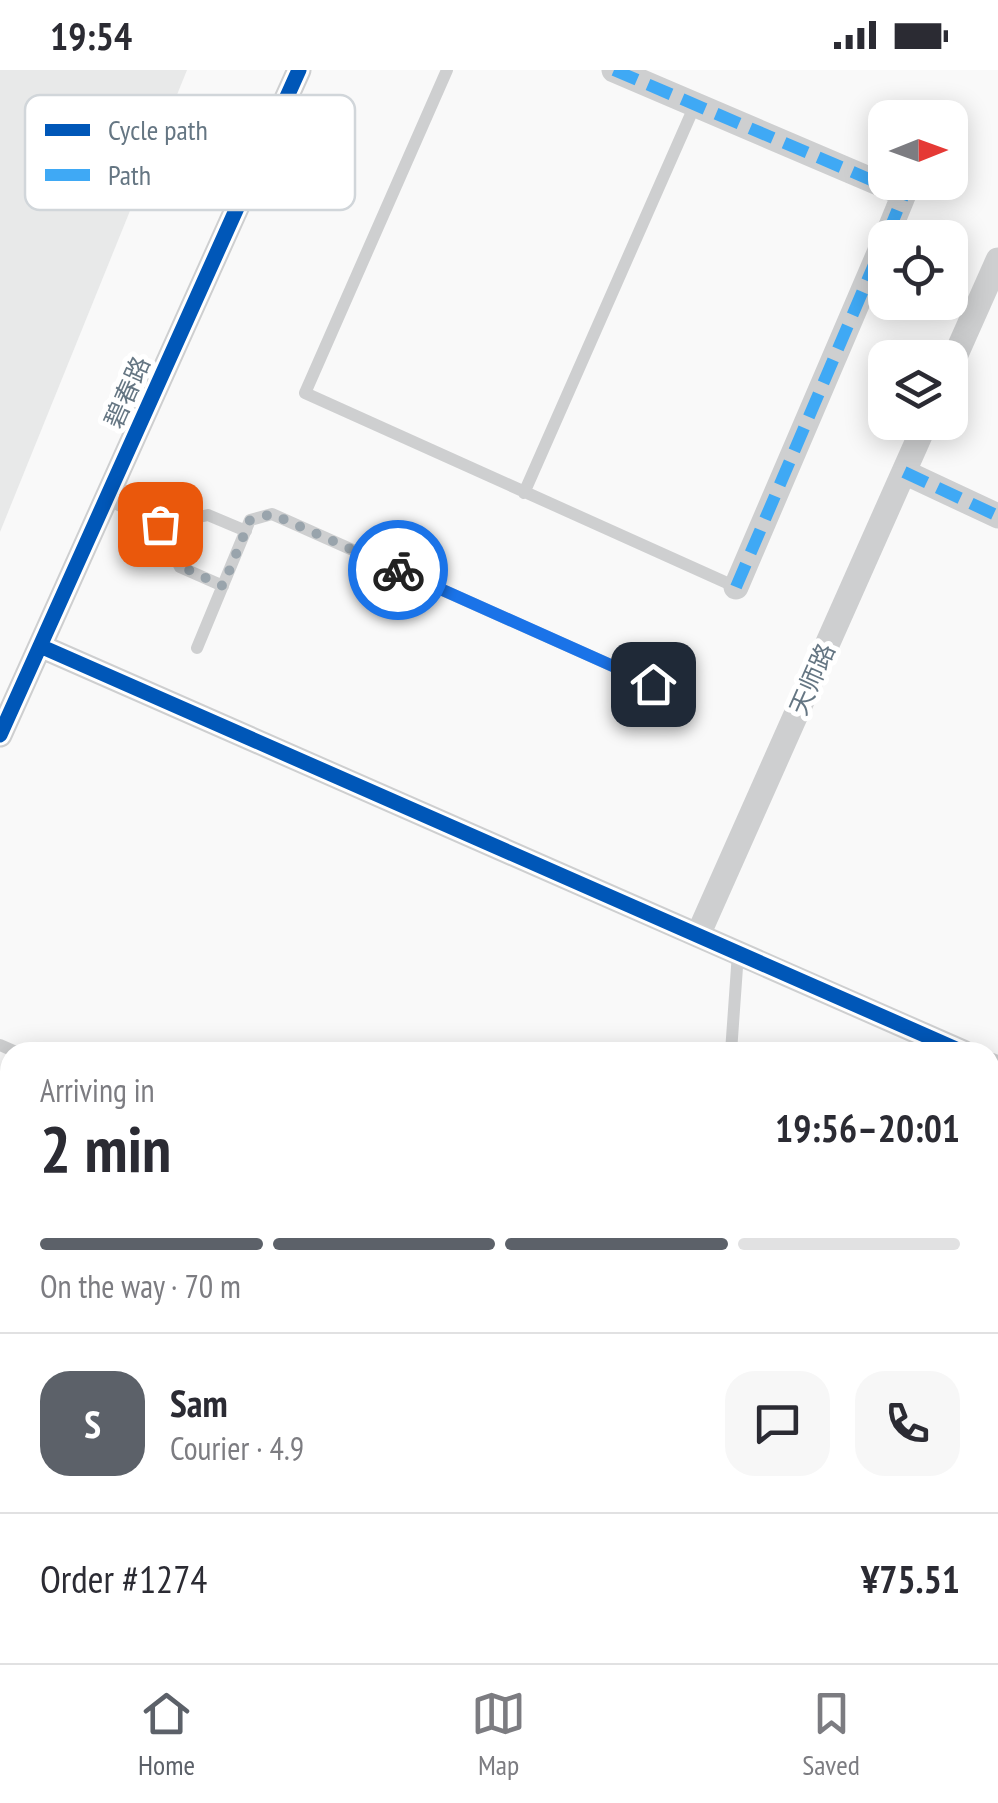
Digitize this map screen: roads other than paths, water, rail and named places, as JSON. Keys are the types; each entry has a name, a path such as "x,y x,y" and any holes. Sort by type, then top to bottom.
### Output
{"street":[{"name":"碧春路","path":"289,95 300,70"},
{"path":"614,70 904,194 893,220"},
{"name":"碧春路","path":"0,735 237,210"},
{"path":"962,340 998,260"},
{"path":"736,587 868,278"},
{"name":"天师路","path":"698,935 918,440"},
{"path":"904,472 998,516"},
{"path":"40,646 940,1042"}],"lane":[{"path":"447,70 305,392 736,587"},
{"path":"524,493 696,105"},
{"path":"106,499 186,536"},
{"path":"197,648 250,520 272,514 653,684"},
{"path":"223,586 180,566 176,559 195,518 208,515 246,531"},
{"path":"732,1042 738,953"}]}
